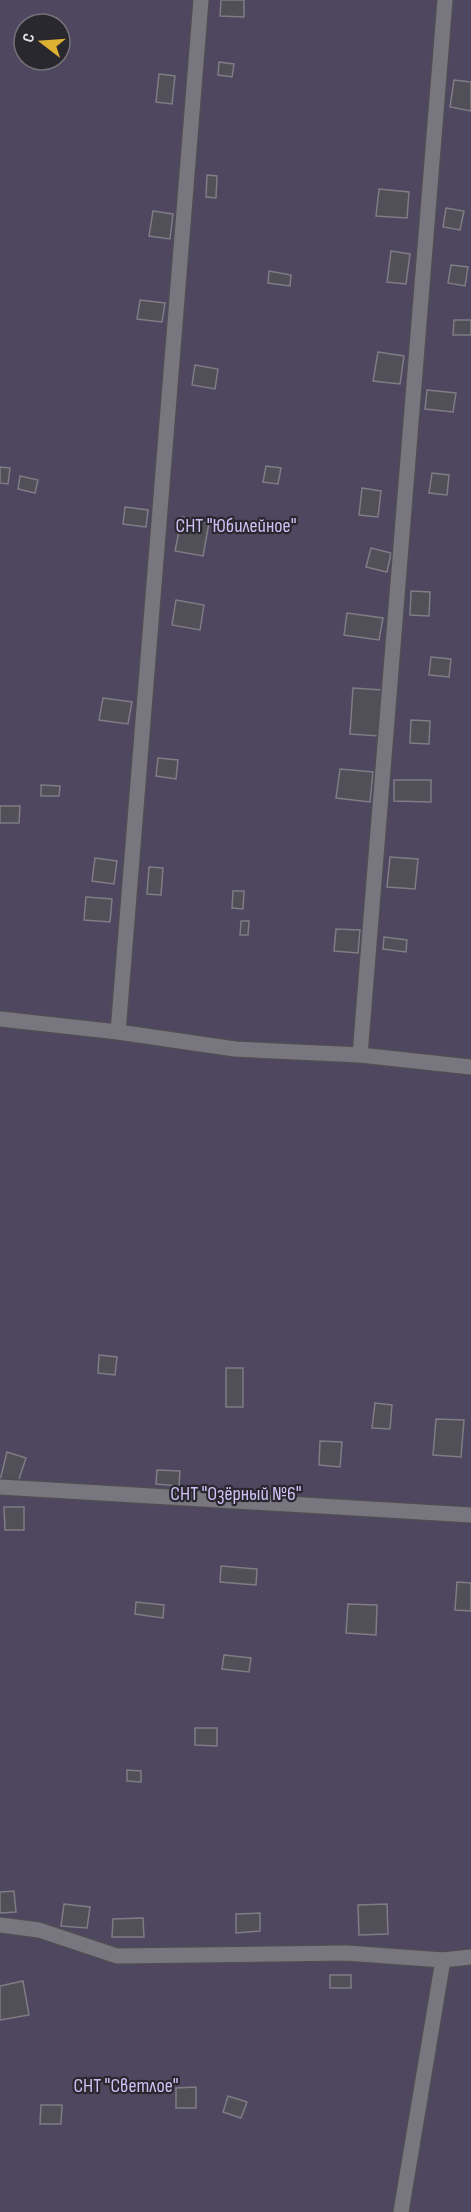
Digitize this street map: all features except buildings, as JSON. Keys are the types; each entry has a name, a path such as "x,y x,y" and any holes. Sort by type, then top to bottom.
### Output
{"street":[{"path":"118,1032 201,0"},
{"path":"360,1056 445,0"},
{"path":"0,1019 118,1032 235,1049 360,1056 471,1067"},
{"path":"0,1487 471,1515"},
{"path":"0,1925 39,1930 117,1956 346,1953 443,1960 471,1957"},
{"path":"400,2212 443,1960"}],"green space":[{"path":"0,0 471,0 471,2212 0,2212"}],"park label":[{"name":"СНТ \"Юбилейное\"","path":"236,526"},
{"name":"СНТ \"Озёрный №6\"","path":"236,1494"},
{"name":"СНТ \"Светлое\"","path":"126,2086"}]}
